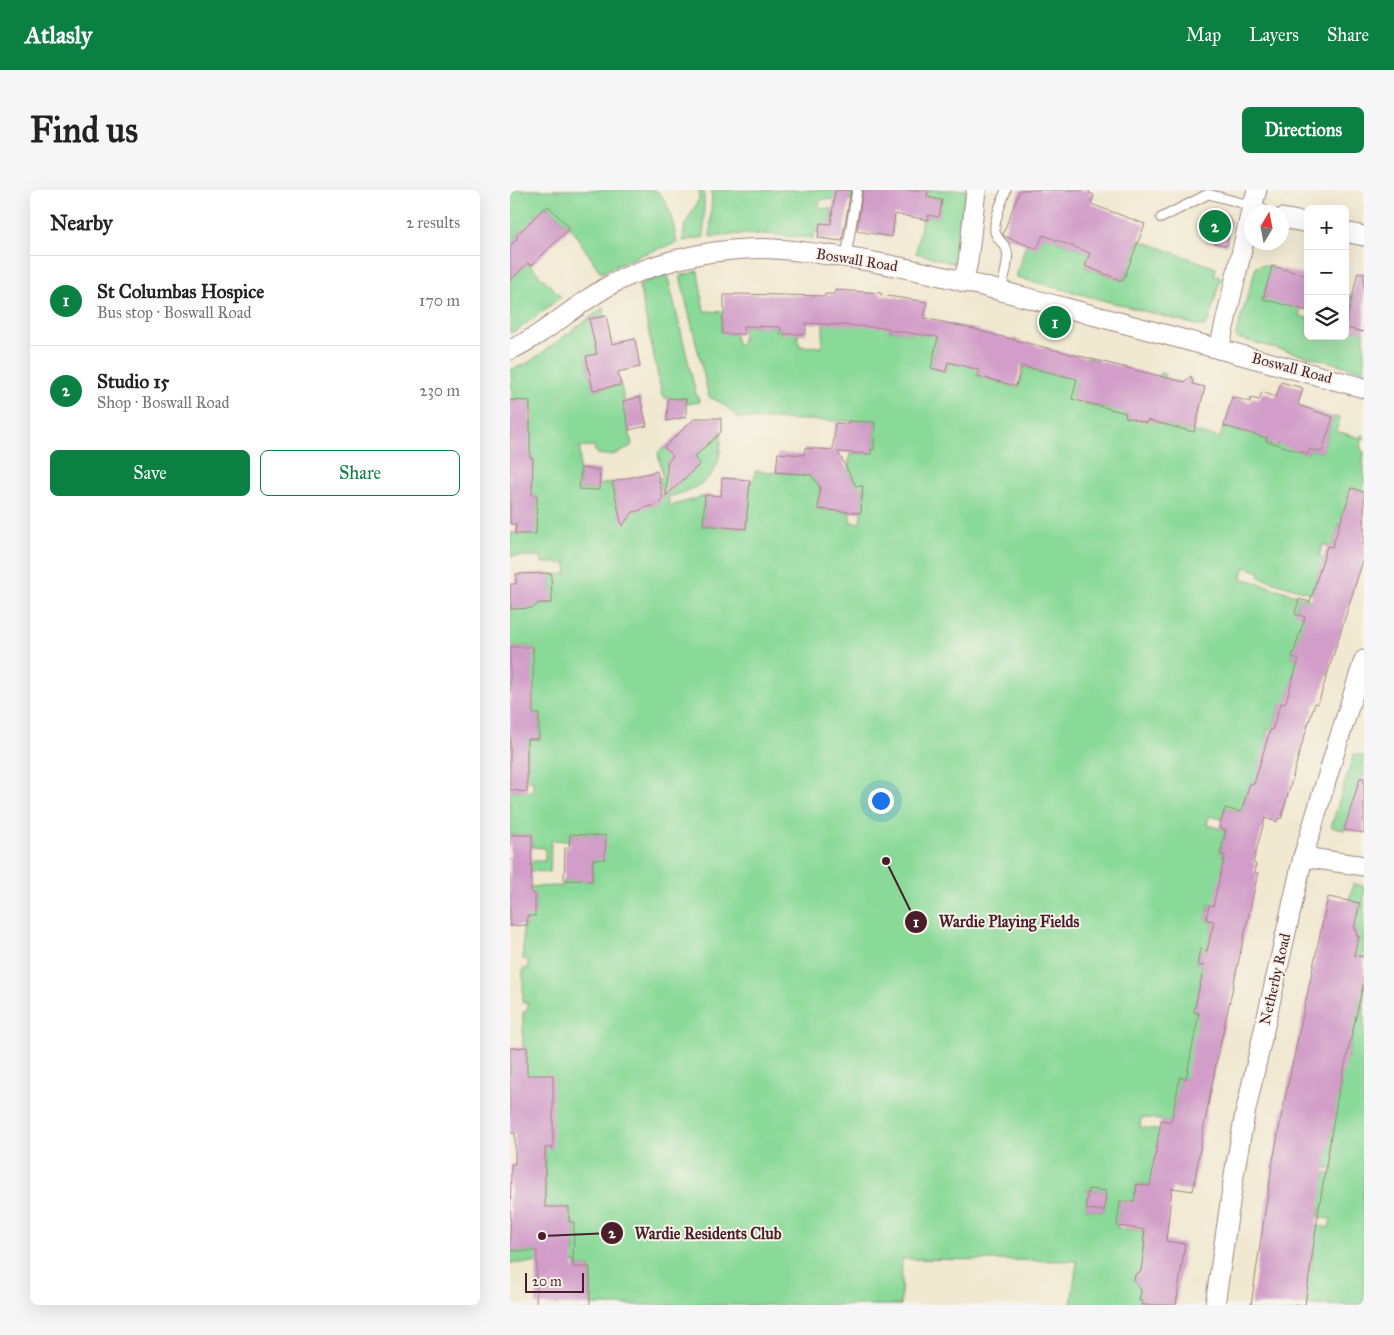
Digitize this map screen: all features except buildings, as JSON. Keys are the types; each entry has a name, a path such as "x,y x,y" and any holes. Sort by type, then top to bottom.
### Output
{"street":[{"path":"963,282 968,262 976,190"},
{"path":"1289,220 1304,223"},
{"path":"1349,233 1364,236"},
{"name":"Boswall Road","path":"510,350 611,284 628,276 698,254 749,248 799,251 888,264 1000,291 1364,388"},
{"path":"1220,349 1244,250"},
{"name":"Netherby Road","path":"1215,1305 1235,1169 1303,857 1364,660"},
{"path":"1303,857 1364,866"}],"lane":[{"path":"846,257 857,190"},
{"path":"1000,291 1008,255 1006,247 999,241 995,231 996,221 1006,190"},
{"path":"1161,218 1213,192 1255,205"}],"green space":[{"path":"510,190 656,190 668,208 677,243 643,254 601,273 571,228 548,206 545,210 543,208 534,217 536,219 525,230 521,230 517,235 517,239 510,246"},
{"path":"699,190 704,190 704,237 683,241 685,225 699,199"},
{"path":"712,190 854,190 853,199 851,200 826,199 820,202 819,208 832,209 831,224 819,233 814,232 813,238 765,234 710,237"},
{"path":"928,190 966,190 959,259 956,264 916,253 922,219 927,219 928,215 939,217 942,200 927,197"},
{"path":"1043,235 1090,253 1085,267 1123,281 1139,240 1216,268 1214,276 1221,277 1209,320 1204,326 1200,326 1016,277 1026,244 1037,248"},
{"path":"528,263 561,297 519,329 510,333 510,274"},
{"path":"1261,265 1272,266 1263,299 1303,302 1299,316 1304,317 1304,340 1349,340 1349,329 1364,332 1364,371 1237,338 1236,334 1256,267"},
{"path":"698,271 704,311 726,312 722,317 722,330 726,334 735,334 737,344 742,344 741,339 744,339 743,326 781,327 780,334 798,327 798,342 800,346 822,347 824,313 890,318 889,330 938,336 931,368 946,372 948,362 960,365 984,349 977,376 1002,383 1013,339 1019,341 1007,385 1018,388 1024,367 1063,376 1069,355 1084,366 1086,357 1097,360 1090,374 1076,383 1072,397 1076,403 1083,405 1084,403 1110,409 1121,366 1127,368 1123,383 1133,386 1125,417 1147,422 1160,373 1165,374 1154,422 1220,438 1224,426 1245,432 1268,432 1266,442 1277,446 1291,401 1299,451 1308,454 1310,449 1322,452 1333,417 1340,418 1336,431 1360,438 1362,434 1364,435 1360,448 1364,452 1364,492 1350,487 1347,496 1350,497 1356,528 1340,523 1332,547 1323,545 1319,556 1359,569 1356,579 1320,568 1312,594 1259,577 1260,572 1245,567 1241,578 1319,602 1318,605 1299,599 1295,613 1305,617 1292,657 1329,669 1325,680 1295,671 1287,699 1307,705 1305,710 1281,703 1272,730 1268,729 1266,737 1284,742 1264,762 1261,761 1260,765 1263,766 1283,793 1250,783 1241,812 1225,808 1222,819 1209,816 1207,825 1226,830 1220,853 1225,855 1217,907 1209,905 1206,920 1214,921 1207,951 1200,950 1197,964 1204,966 1194,1012 1221,1018 1191,1079 1180,1078 1171,1123 1141,1118 1140,1127 1200,1138 1151,1186 1137,1184 1135,1194 1158,1197 1157,1205 1120,1202 1117,1228 1144,1231 1143,1253 1150,1254 1147,1272 1140,1271 1135,1275 1134,1281 1142,1287 1139,1301 1143,1301 1142,1305 1071,1305 1077,1261 902,1259 901,1305 590,1305 590,1267 576,1267 576,1263 510,1263 510,1251 574,1251 574,1222 569,1222 569,1207 510,1207 510,1198 545,1198 545,1148 553,1148 523,1075 527,1047 523,1047 523,1012 527,1011 528,1003 523,1003 523,969 528,969 528,960 523,959 523,925 527,925 523,916 535,915 535,894 523,893 524,887 563,886 564,880 592,881 593,859 606,836 570,834 570,841 551,840 550,872 531,871 531,861 545,861 545,848 532,847 532,835 510,835 510,790 533,792 533,780 527,781 527,739 539,739 539,715 527,715 531,657 535,655 535,650 531,647 510,647 510,604 551,603 551,575 567,574 566,563 542,563 542,556 510,556 510,533 532,534 532,521 536,521 537,496 510,495 529,471 533,471 533,458 529,458 530,423 533,423 533,411 530,410 530,401 512,400 511,370 528,363 603,308 604,316 590,319 597,354 586,357 593,390 621,385 632,445 612,455 598,454 594,446 580,447 579,489 598,490 599,485 612,482 620,518 622,519 630,516 629,511 640,510 644,502 664,497 659,478 663,477 658,453 664,447 673,456 666,464 682,481 700,464 694,457 711,441 703,428 721,429 718,462 709,477 702,483 686,492 668,497 670,506 705,496 703,525 746,529 750,480 754,480 755,471 811,475 820,487 818,509 850,512 850,522 860,523 864,487 856,486 848,471 850,453 871,454 871,449 874,448 875,422 738,418 732,411 709,397 680,276","holes":["1088,1189 1106,1191 1104,1211 1086,1209"]},
{"path":"665,274 668,278 696,394 700,402 686,404 686,399 665,398 662,395 639,285"},
{"path":"1349,296 1352,296 1349,308"},
{"path":"1354,754 1364,756 1364,780 1344,830 1331,827"},
{"path":"1353,884 1364,886 1364,957 1354,957 1359,937 1356,936 1357,930 1354,929 1360,903 1349,901"},
{"path":"1364,974 1364,1305 1305,1305 1307,1291 1298,1290 1301,1266 1311,1268 1313,1250 1304,1248 1308,1224 1329,1228 1331,1219 1318,1217 1320,1208 1310,1206 1314,1182 1323,1183 1325,1173 1333,1174 1334,1169 1317,1164 1330,1141 1333,1125 1323,1123 1329,1098 1338,1100 1341,1083 1332,1081 1338,1057 1347,1059 1351,1041 1341,1039 1356,1017 1360,999 1351,997"}],"place":[{"name":"Studio 15","path":"1215,226"},
{"name":"St Columbas Hospice","path":"1055,322"},
{"name":"Wardie Playing Fields","path":"886,861"},
{"name":"Wardie Residents Club","path":"542,1236"}]}
